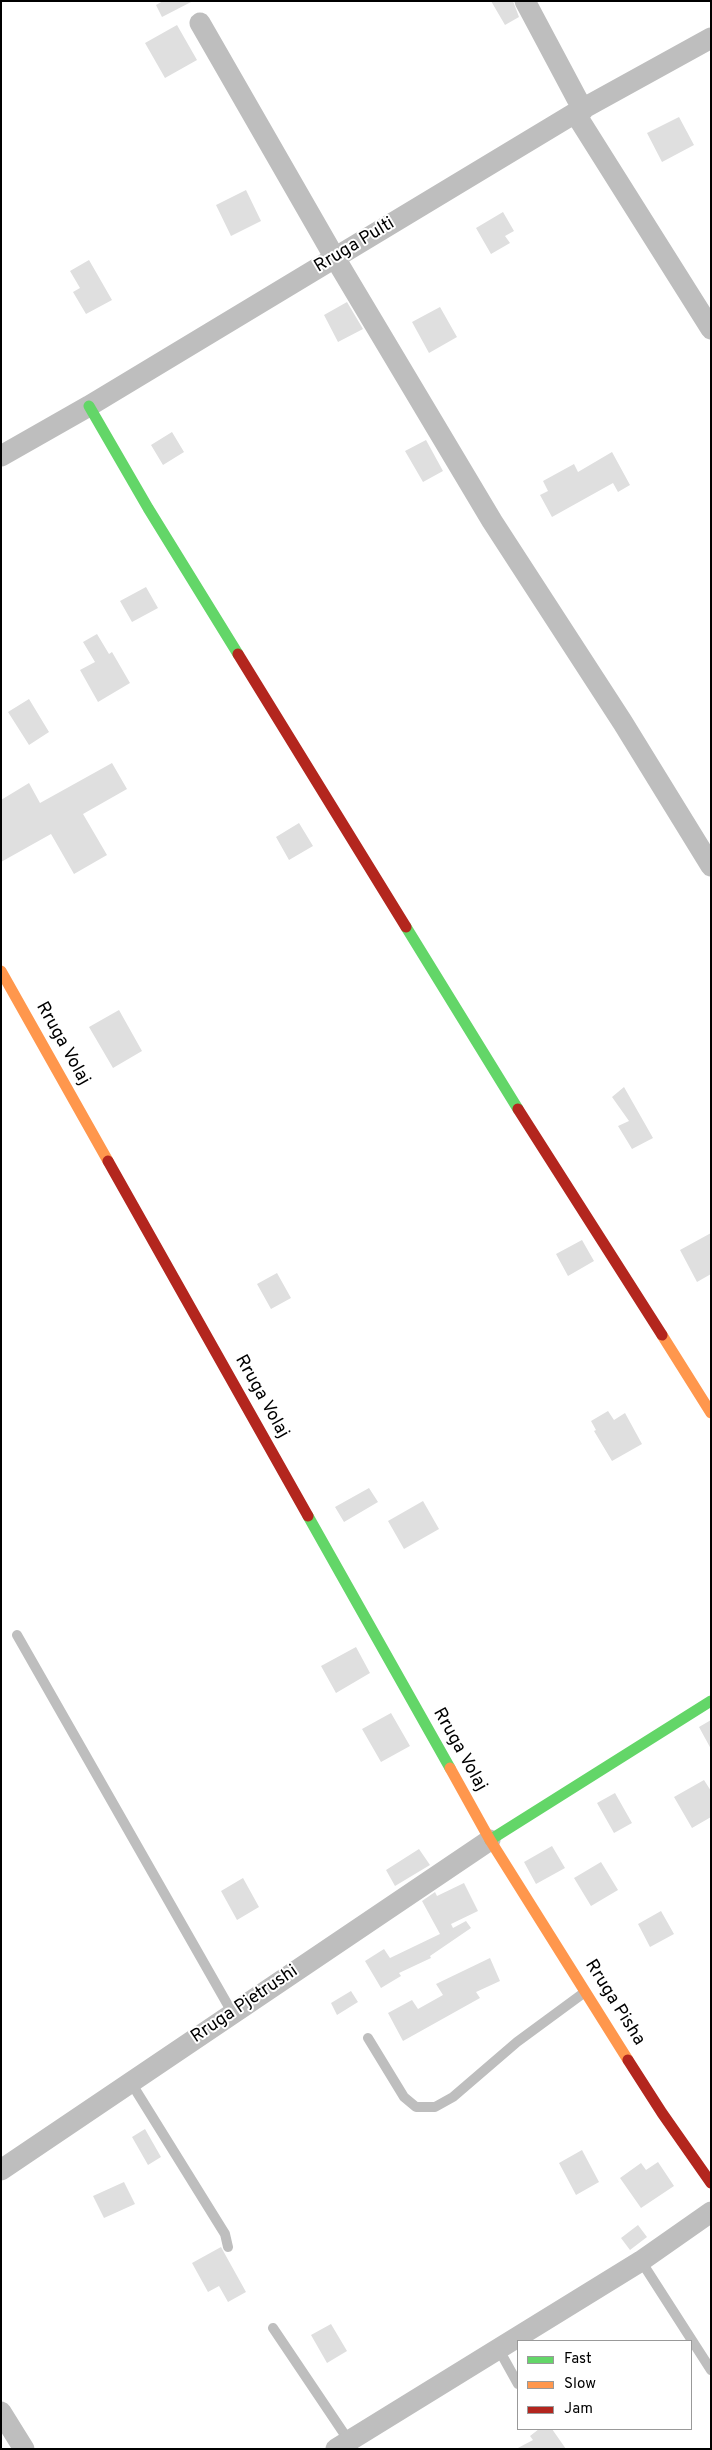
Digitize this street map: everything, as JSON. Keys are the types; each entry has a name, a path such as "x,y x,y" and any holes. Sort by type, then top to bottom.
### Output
{"street":[{"path":"525,1 579,112 711,330"},
{"path":"200,23 334,258 492,521 711,866"},
{"name":"Rruga Pulti","path":"1,456 89,406 579,112 711,38"},
{"path":"89,406 148,508 496,1073 711,1413"},
{"name":"Rruga Volaj","path":"1,971 490,1840"},
{"path":"490,1840 711,1701"},
{"name":"Rruga Pisha","path":"490,1840 692,2160 711,2183"},
{"name":"Rruga Pjetrushi","path":"1,2170 130,2081 233,2014 490,1840"},
{"path":"342,2445 641,2262 711,2212"},
{"path":"1,2412 24,2449"}],"lane":[{"path":"17,1634 233,2014"},
{"path":"368,2038 404,2097 416,2107 435,2107 453,2097 517,2042 586,1992"},
{"path":"130,2081 226,2234 228,2247"},
{"path":"641,2262 692,2340"},
{"path":"273,2328 342,2445"},
{"path":"692,2341 711,2370"},
{"path":"498,2348 517,2382"}],"building":[{"path":"163,1 193,1 162,17 156,5"},
{"path":"491,1 513,1 519,17 505,25"},
{"path":"177,25 197,60 165,78 145,43"},
{"path":"679,117 694,145 662,162 647,133"},
{"path":"246,190 261,221 231,236 216,205"},
{"path":"503,212 514,231 505,236 510,243 491,254 476,228"},
{"path":"89,260 112,300 86,314 73,292 80,288 70,271"},
{"path":"347,302 363,329 338,342 324,315"},
{"path":"440,307 457,337 429,353 412,322"},
{"path":"172,432 184,452 163,465 151,445"},
{"path":"426,440 443,471 423,482 405,451"},
{"path":"612,452 630,485 618,492 613,483 552,517 540,495 548,491 543,481 574,464 578,472"},
{"path":"146,587 158,608 132,622 120,601"},
{"path":"97,634 109,654 112,652 130,683 98,702 80,670 95,662 83,642"},
{"path":"29,699 49,732 29,745 8,712"},
{"path":"112,763 127,789 83,814 107,855 74,874 51,834 1,862 1,800 29,783 40,803"},
{"path":"299,823 313,846 289,860 276,837"},
{"path":"119,1010 142,1051 113,1068 89,1027"},
{"path":"624,1087 653,1138 632,1149 618,1126 629,1121 612,1097"},
{"path":"711,1233 711,1274 697,1282 680,1250"},
{"path":"582,1240 594,1261 568,1276 556,1254"},
{"path":"277,1273 291,1298 271,1309 257,1284"},
{"path":"608,1411 614,1420 625,1413 642,1444 612,1461 594,1431 596,1430 591,1421"},
{"path":"369,1488 378,1502 344,1522 335,1507"},
{"path":"423,1501 439,1529 404,1549 388,1521"},
{"path":"356,1647 370,1673 336,1693 321,1666"},
{"path":"391,1713 410,1746 381,1762 362,1729"},
{"path":"711,1720 711,1749 699,1727"},
{"path":"704,1780 711,1791 711,1817 692,1828 674,1797"},
{"path":"615,1793 632,1823 614,1833 597,1803"},
{"path":"552,1846 565,1868 536,1884 524,1862"},
{"path":"419,1849 430,1865 395,1886 386,1870"},
{"path":"601,1862 618,1890 591,1906 574,1878"},
{"path":"243,1878 259,1907 237,1920 221,1891"},
{"path":"464,1883 478,1911 451,1924 453,1928 466,1921 471,1928 430,1956 431,1958 399,1973 401,1976 381,1988 365,1961 384,1949 390,1958 440,1934 422,1901 435,1892 437,1896"},
{"path":"661,1911 674,1934 650,1947 638,1924"},
{"path":"490,1958 500,1981 476,1992 480,1998 403,2041 388,2013 412,2000 418,2009 443,1995 436,1984"},
{"path":"351,1991 358,2002 337,2015 331,2003"},
{"path":"145,2129 161,2157 148,2165 132,2137"},
{"path":"582,2150 599,2182 576,2195 559,2163"},
{"path":"658,2162 674,2186 641,2208 620,2178 641,2163 646,2170"},
{"path":"124,2182 135,2204 104,2218 93,2196"},
{"path":"638,2225 647,2237 630,2250 621,2238"},
{"path":"221,2247 246,2292 228,2302 219,2286 208,2292 192,2263"},
{"path":"331,2324 347,2351 327,2363 311,2335"},
{"path":"538,2430 553,2430 566,2449 516,2449 533,2440 530,2436"}],"traffic: fast":[{"path":"89,406 148,508 238,654"},
{"path":"406,927 518,1109"},
{"path":"308,1516 450,1768"},
{"path":"490,1840 711,1701"}],"traffic: slow":[{"path":"1,971 108,1161"},
{"path":"662,1335 711,1413"},
{"path":"450,1768 490,1840 628,2060"}],"traffic: jam":[{"path":"238,654 406,927"},
{"path":"518,1109 662,1335"},
{"path":"108,1161 308,1516"},
{"path":"628,2060 711,2183"}]}
